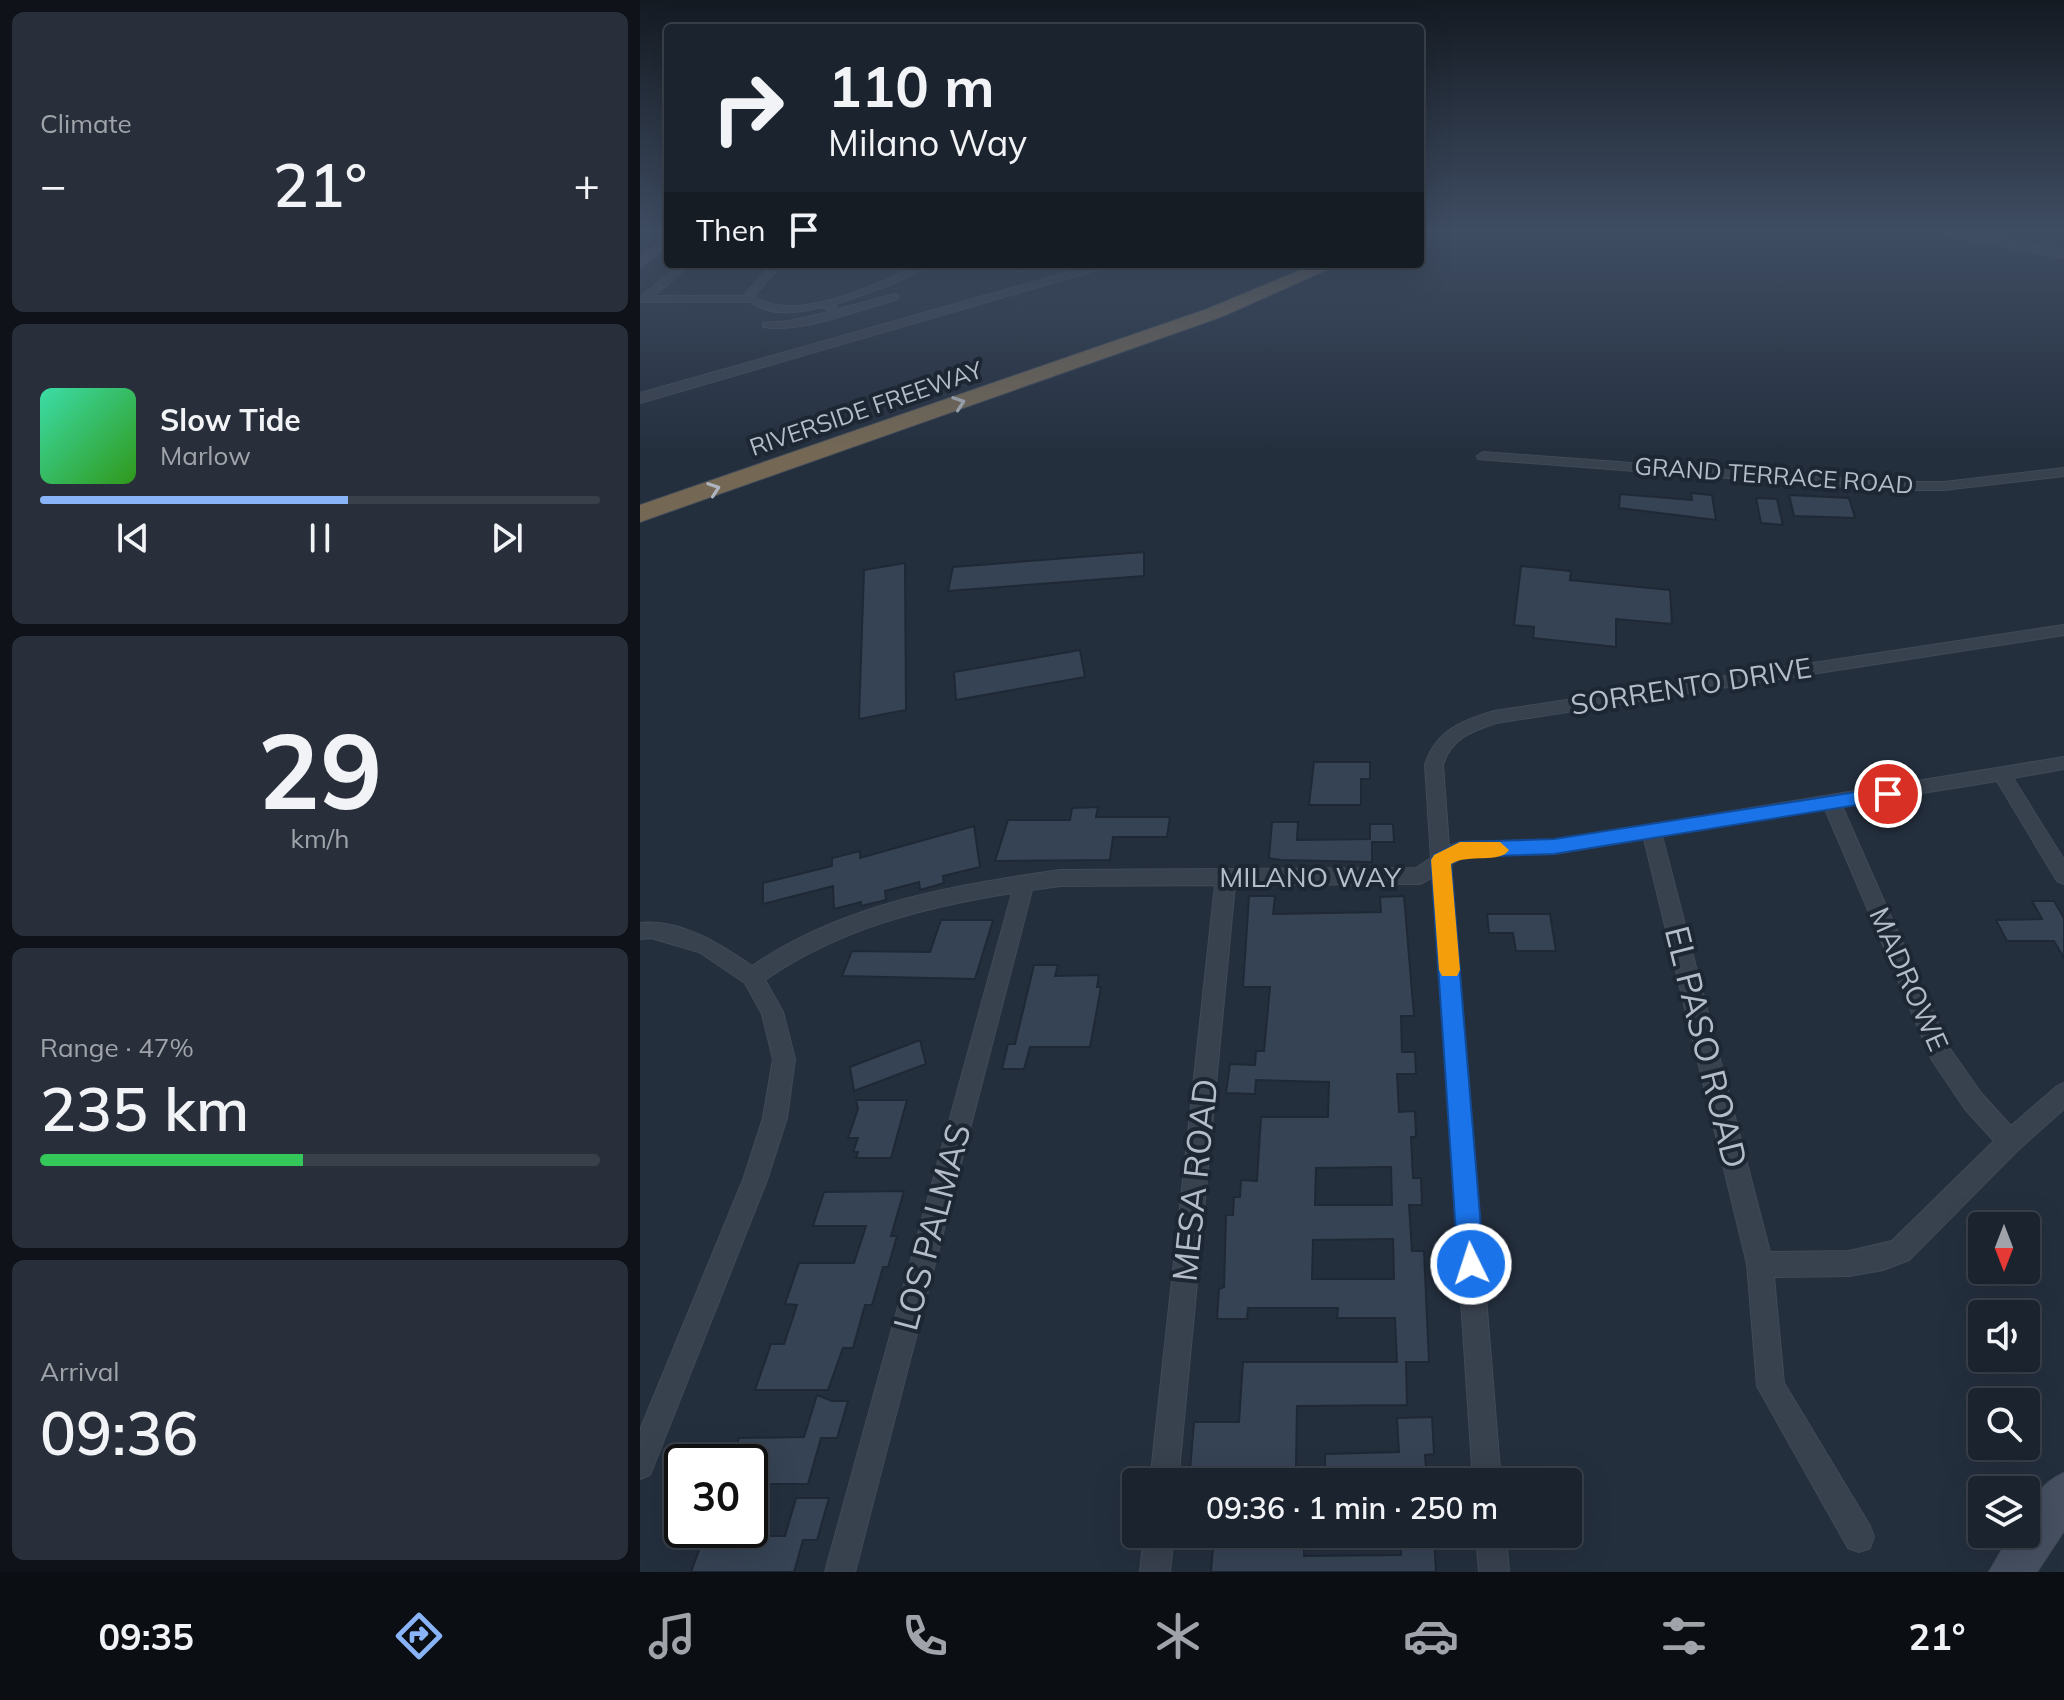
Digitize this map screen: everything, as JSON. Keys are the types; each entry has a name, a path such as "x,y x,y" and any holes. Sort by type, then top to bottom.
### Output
{"highway":[{"name":"RIVERSIDE FREEWAY","path":"640,492 1073,344 1170,306"},
{"name":"RIVERSIDE FREEWAY","path":"640,514 1228,306"}],"main road":[{"path":"2011,1572 2064,1494"}],"street":[{"path":"763,306 783,309 801,306"},
{"path":"828,306 837,313"},
{"path":"767,325 789,324 861,306"},
{"path":"640,398 962,306"},
{"name":"GRAND TERRACE ROAD","path":"1483,456 1886,486 1944,486 2064,472"},
{"name":"SORRENTO DRIVE","path":"1441,860 1434,765 1436,750 1452,735 1473,724 1494,717 1788,670 2064,630"},
{"name":"MILANO WAY","path":"752,977 802,945 869,918 1024,883 1060,878 1420,876 1460,849 1554,847 2003,776 2064,763"},
{"path":"2003,776 2064,876"},
{"name":"MADROWE","path":"1831,803 1940,1053 1973,1101 2010,1142"},
{"name":"EL PASO ROAD","path":"1651,831 1760,1264 1771,1386 1859,1537"},
{"path":"1441,860 1486,1468"},
{"name":"MESA ROAD","path":"1165,1468 1226,877"},
{"name":"LOS PALMAS","path":"840,1572 1024,883"},
{"path":"640,931 651,930 705,945 752,977 772,1012 784,1059 775,1118 755,1180 640,1465"},
{"path":"1760,1264 1835,1265 1876,1261 1900,1251 2010,1142 2064,1094"},
{"path":"1155,1572 1158,1548"},
{"path":"1492,1548 1494,1572"}],"building":[{"path":"1691,493 1712,495 1716,520 1619,508 1620,494 1692,500"},
{"path":"1789,495 1849,498 1855,518 1794,516"},
{"path":"1756,498 1777,499 1783,525 1761,523"},
{"path":"1144,552 1144,576 948,591 953,567"},
{"path":"905,563 906,710 859,719 864,570"},
{"path":"1521,566 1571,571 1570,580 1670,590 1672,624 1616,619 1616,647 1533,638 1534,627 1514,625"},
{"path":"1080,650 1085,677 956,700 954,672"},
{"path":"1314,762 1370,762 1370,779 1361,779 1361,805 1309,805"},
{"path":"1098,807 1096,817 1170,817 1167,837 1113,837 1110,860 995,861 1008,820 1070,820 1072,808"},
{"path":"1272,822 1298,822 1297,840 1370,839 1370,824 1393,824 1394,842 1372,842 1372,862 1281,860 1269,858"},
{"path":"974,826 980,867 943,876 944,883 920,890 919,882 885,891 886,900 861,906 861,902 834,909 833,886 763,904 763,883 832,866 832,858 860,851 860,858"},
{"path":"1249,896 1275,896 1273,914 1381,912 1380,897 1404,896 1414,1016 1401,1016 1402,1052 1415,1052 1416,1074 1397,1074 1399,1112 1415,1111 1416,1137 1411,1137 1413,1178 1421,1178 1422,1205 1409,1205 1412,1251 1424,1251 1429,1362 1406,1362 1407,1405 1297,1406 1296,1467 1190,1468 1194,1422 1239,1422 1243,1362 1397,1362 1395,1318 1337,1318 1338,1308 1248,1308 1247,1319 1217,1319 1219,1289 1224,1287 1226,1215 1233,1215 1234,1197 1240,1197 1241,1180 1257,1181 1261,1117 1328,1117 1329,1082 1256,1080 1255,1094 1226,1093 1230,1064 1255,1065 1256,1051 1264,1051 1270,987 1243,987","holes":["1391,1167 1392,1205 1315,1205 1316,1168","1393,1239 1394,1279 1312,1279 1313,1240"]},
{"path":"2032,901 2054,901 2064,918 2064,958 2054,941 2007,941 1996,920 2042,919"},
{"path":"1487,914 1550,914 1556,951 1516,951 1513,933 1489,933"},
{"path":"941,920 993,920 975,979 842,976 852,951 930,952"},
{"path":"1034,965 1058,965 1055,976 1099,975 1097,987 1101,987 1090,1047 1030,1047 1024,1069 1002,1069 1008,1044 1015,1044"},
{"path":"920,1040 926,1064 854,1091 850,1067"},
{"path":"856,1100 907,1100 891,1158 856,1158 858,1152 853,1152 858,1138 848,1138 858,1109"},
{"path":"904,1191 891,1236 897,1236 888,1267 883,1267 872,1305 865,1305 853,1348 843,1348 828,1390 755,1390 771,1344 784,1344 797,1305 785,1304 799,1263 854,1263 866,1226 813,1226 824,1192"},
{"path":"817,1395 832,1401 848,1401 837,1438 821,1438 808,1484 768,1484 768,1444 737,1444 739,1438 804,1437"},
{"path":"1432,1417 1434,1454 1425,1455 1426,1468 1325,1468 1325,1454 1399,1452 1397,1418"},
{"path":"796,1498 829,1498 817,1540 803,1540 794,1572 691,1572 700,1548 768,1548 768,1536 785,1536"},
{"path":"1213,1548 1304,1548 1304,1556 1401,1555 1401,1548 1435,1548 1436,1572 1211,1572"}],"slow traffic":[{"path":"1449,970 1441,860 1460,849 1500,850"}],"route":[{"path":"1471,1264 1441,860 1460,849 1554,847 1888,794"}]}
